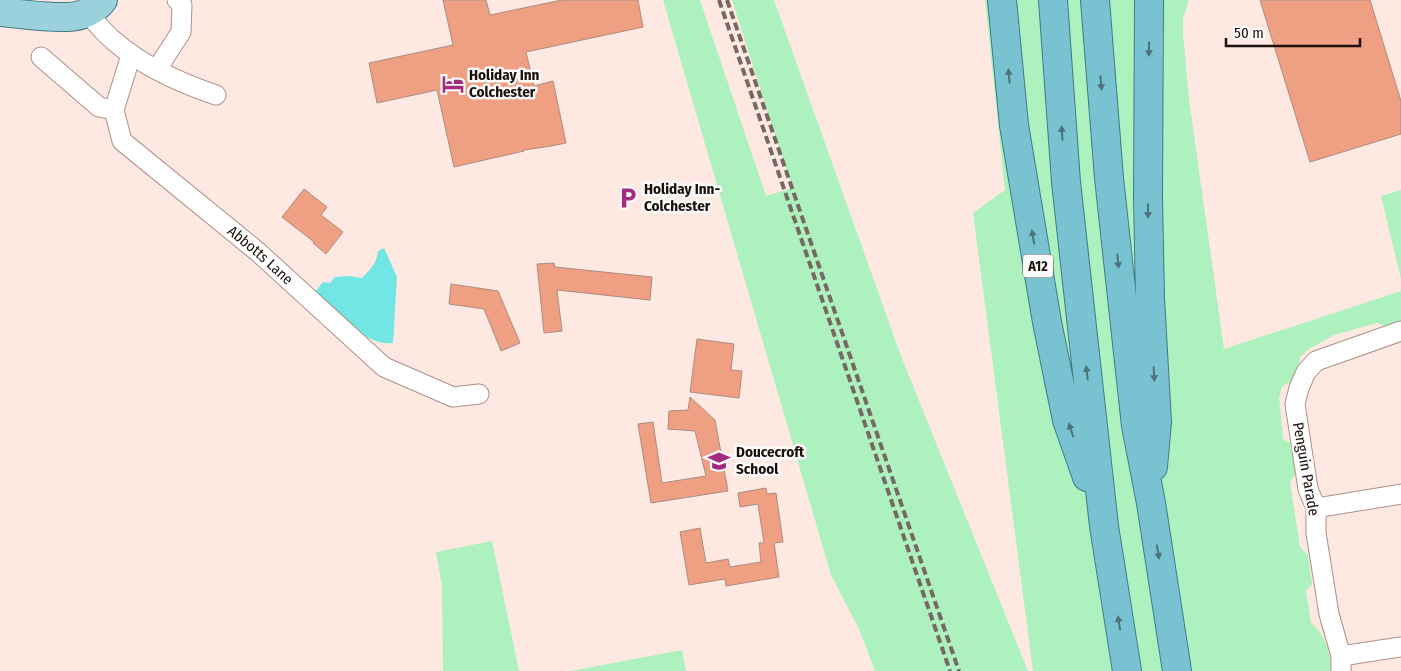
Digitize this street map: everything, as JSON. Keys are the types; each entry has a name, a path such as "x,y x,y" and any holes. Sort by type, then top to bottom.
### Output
{"highway":[{"name":"A12","path":"1002,0 1014,125 1047,322 1068,420 1104,526"},
{"name":"A12","path":"1054,0 1066,182 1104,526 1127,671"},
{"path":"1095,0 1109,178 1135,416 1151,503 1177,671"},
{"path":"1149,0 1148,207 1157,422 1151,503"}],"main road":[{"path":"29,0 36,8 53,16"},
{"path":"0,12 70,18 95,6"}],"street":[{"path":"157,69 181,32 182,6 177,0"},
{"path":"95,6 112,40 131,55 191,87 216,95"},
{"path":"40,57 99,107 114,110 131,55"},
{"name":"Abbotts Lane","path":"114,110 122,140 258,252 384,367 453,398 479,394"},
{"name":"Penguin Parade","path":"1341,664 1329,614 1316,533 1316,508 1308,489 1295,404 1306,372 1316,361 1401,331"},
{"path":"1316,508 1401,494"},
{"path":"1341,664 1401,647"}],"green space":[{"path":"663,0 700,0 766,196 792,188 732,0 774,0 901,356 1028,671 875,671 859,629 831,575"},
{"path":"985,0 1189,0 1183,19 1183,34 1189,99 1224,349 1401,291 1401,322 1387,327 1377,323 1334,335 1309,349 1300,357 1295,375 1290,382 1282,387 1279,397 1283,439 1292,444 1296,473 1290,482 1300,547 1308,555 1312,584 1306,591 1311,623 1320,632 1326,644 1331,671 1033,671 973,213 1005,190"},
{"path":"1401,190 1401,279 1381,196"},
{"path":"492,541 519,671 443,671 442,586 436,552"},
{"path":"682,650 686,671 571,671"}],"water":[{"path":"384,248 397,277 393,343 382,343 361,333 315,292 323,282 330,283 335,277 362,278 375,263 378,251"}],"building":[{"name":"Holiday Inn Colchester","path":"443,0 486,0 490,15 562,0 638,0 643,27 526,52 534,86 553,81 566,143 524,150 454,167 437,90 377,103 369,63 453,45"},
{"path":"1260,0 1370,0 1401,101 1401,134 1310,162"},
{"path":"304,189 327,207 321,215 343,232 326,254 282,217"},
{"path":"554,263 555,267 652,277 650,300 557,290 562,331 544,333 537,264"},
{"path":"451,284 498,291 520,343 501,351 484,309 449,304"},
{"path":"697,339 734,344 731,370 742,371 739,398 690,392"},
{"path":"690,397 715,420 728,491 651,503 638,424 653,422 662,483 706,476 695,431 668,429 669,411 688,410"},
{"path":"766,488 767,494 776,493 783,542 774,543 779,577 726,586 725,579 689,585 680,532 700,528 706,563 728,559 730,567 761,562 759,543 764,543 758,504 740,507 738,493"}],"railway":[{"path":"719,0 950,671"},
{"path":"727,0 959,671"}],"place":[{"name":"Holiday Inn Colchester","path":"453,84"},
{"name":"Holiday Inn- Colchester","path":"628,198"},
{"name":"Doucecroft School","path":"719,461"}]}
